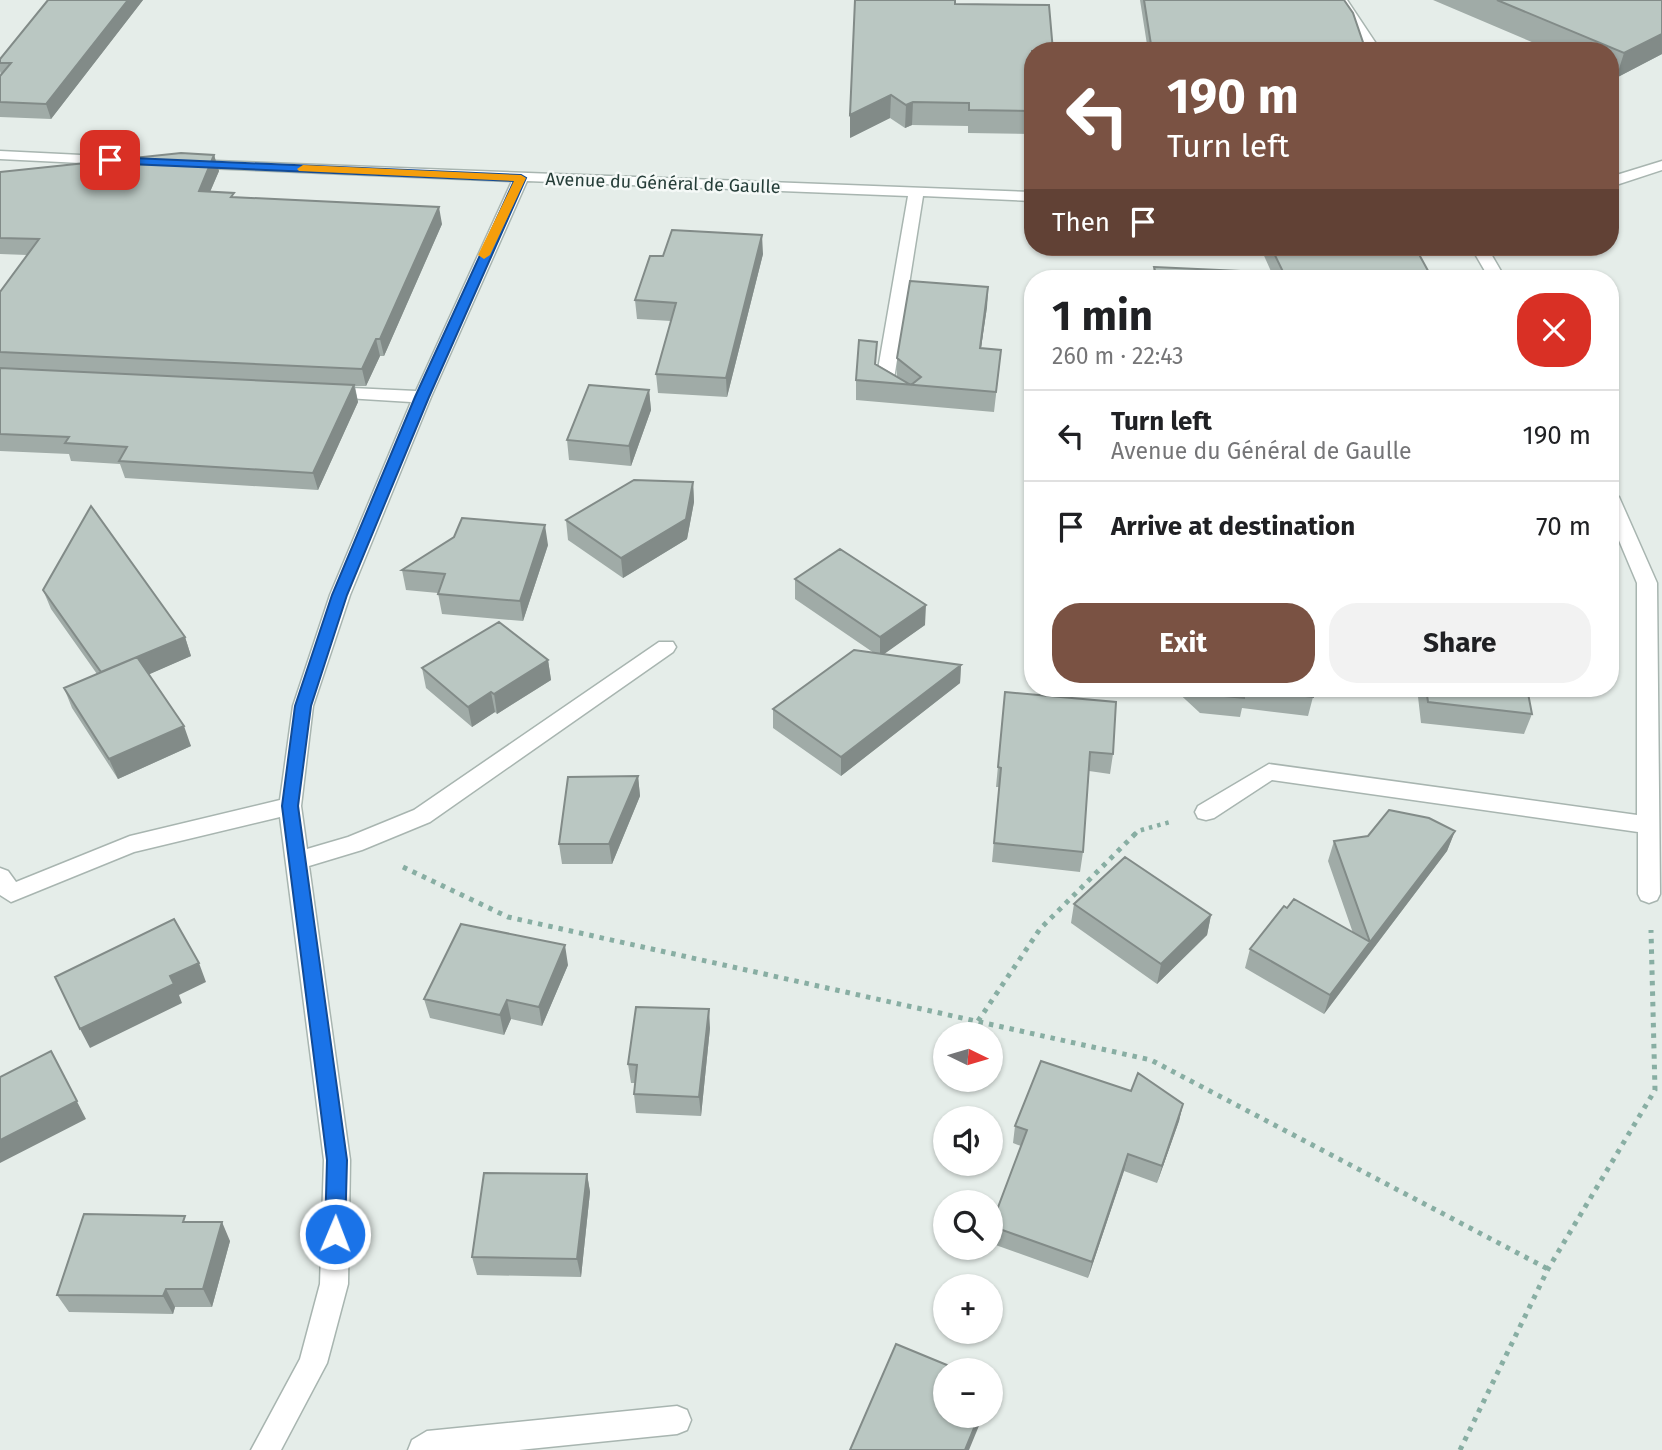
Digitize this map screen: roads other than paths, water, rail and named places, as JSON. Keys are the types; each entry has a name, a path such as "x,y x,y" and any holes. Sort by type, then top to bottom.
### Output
{"street":[{"path":"1340,0 1368,42"},
{"name":"Avenue du Général de Gaulle","path":"0,155 521,178 1024,196"},
{"path":"1619,179 1662,165"},
{"path":"265,1450 313,1363 334,1284 337,1160 290,806 303,706 340,595 422,397 521,178"},
{"path":"909,397 885,381 916,192"},
{"path":"306,391 422,397"},
{"path":"1619,518 1647,583 1649,894"},
{"path":"299,860 354,844 422,816 666,647"},
{"path":"1206,812 1269,772 1650,825"},
{"path":"0,877 11,893 130,845 290,806"},
{"path":"422,1450 427,1445 677,1420"}]}
